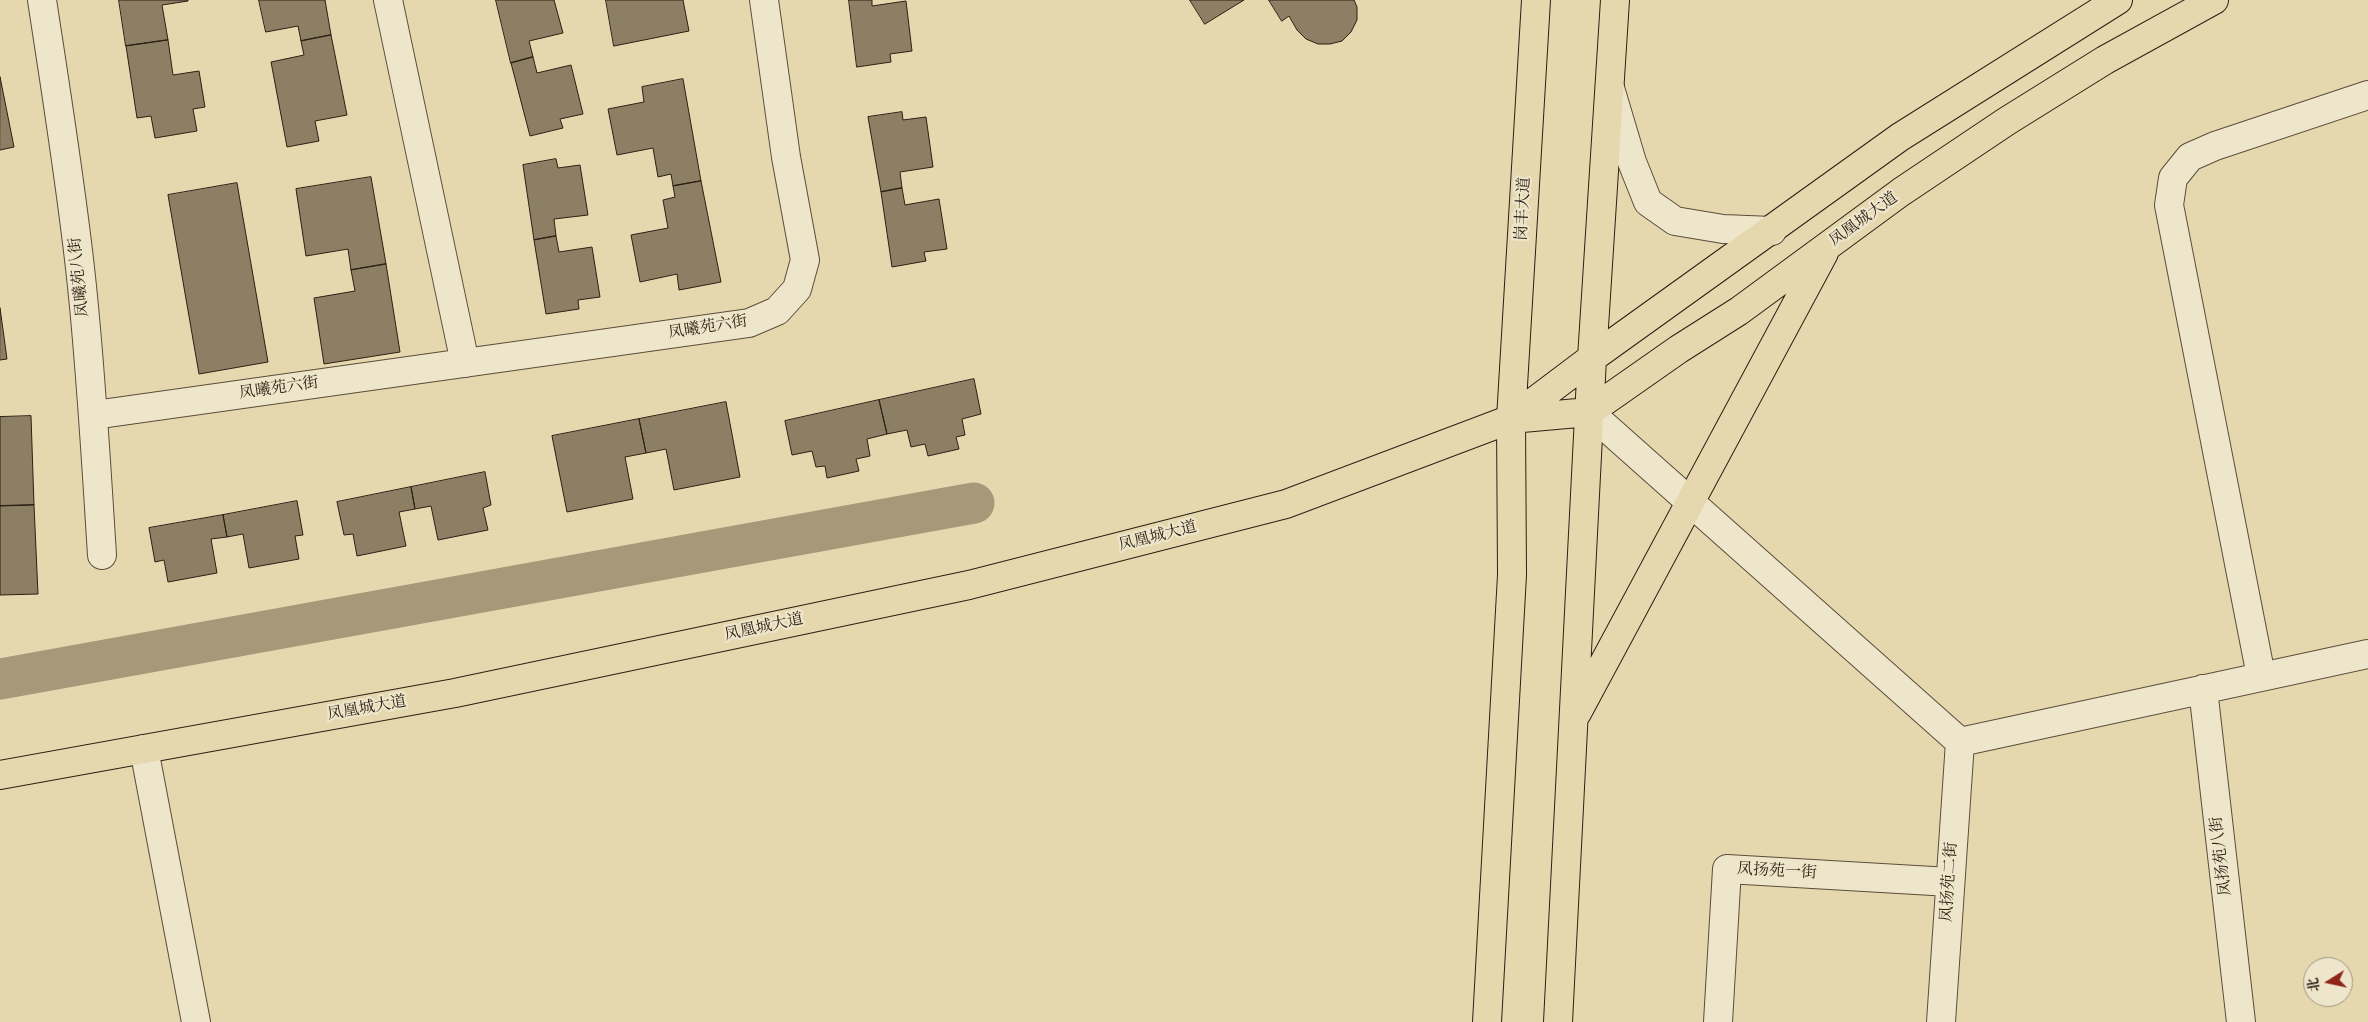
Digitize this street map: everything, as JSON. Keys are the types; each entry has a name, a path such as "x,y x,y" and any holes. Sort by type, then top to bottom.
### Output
{"main road":[{"name":"岗丰大道","path":"1487,1022 1512,575 1511,419 1536,0"},
{"path":"1558,1022 1592,358 1615,0"},
{"name":"凤凰城大道","path":"1511,419 1592,358 1772,231 1900,137 2118,0"},
{"name":"凤凰城大道","path":"0,775 455,693 968,585 1286,504 1511,419 1589,412 1679,349 1738,311 1901,192 2007,121 2104,60 2214,0"},
{"path":"1574,719 1827,246"}],"street":[{"name":"凤曦苑八街","path":"42,0 65,146 81,276 94,415 102,555"},
{"path":"388,0 465,363"},
{"name":"凤曦苑六街","path":"94,415 749,322 777,312 798,289 805,260 786,157 764,0"},
{"path":"1610,86 1632,162 1648,202 1675,221 1723,229 1772,231"},
{"path":"2261,676 2168,205 2173,178 2190,157 2214,146 2368,95"},
{"path":"1589,412 1960,742 2368,654"},
{"name":"凤扬苑八街","path":"2203,689 2241,1022"},
{"name":"凤扬苑二街","path":"1941,1022 1960,742"},
{"path":"144,749 196,1022"},
{"name":"凤扬苑一街","path":"1718,1022 1727,869 1950,882"}],"building":[{"path":"119,0 188,1 162,5 168,40 126,46"},
{"path":"259,0 325,0 331,35 301,41 298,26 266,32"},
{"path":"496,0 554,0 563,33 529,41 533,57 511,63"},
{"path":"606,0 683,0 689,31 614,46"},
{"path":"849,0 872,0 872,6 906,1 912,51 890,54 891,62 857,67"},
{"path":"1190,0 1244,0 1205,24"},
{"path":"1269,0 1354,0 1357,7 1357,20 1351,32 1342,41 1318,44 1306,39 1297,30 1289,16 1282,21"},
{"path":"331,35 347,115 315,121 319,141 287,147 271,62 304,55 301,41"},
{"path":"168,40 173,75 199,71 205,107 193,109 197,131 155,138 151,116 137,118 126,46"},
{"path":"533,57 537,73 571,65 583,114 560,119 563,128 530,136 511,63"},
{"path":"0,77 14,147 0,150"},
{"path":"683,79 701,181 673,186 671,174 658,177 653,148 617,155 608,109 644,102 642,87"},
{"path":"902,112 903,120 926,117 933,167 900,172 902,188 881,192 868,117"},
{"path":"556,159 558,168 580,165 588,215 554,219 556,236 534,240 523,165"},
{"path":"371,177 386,264 351,270 348,249 306,256 296,189"},
{"path":"701,181 721,282 679,290 677,274 640,282 631,235 668,228 663,200 675,197 673,186"},
{"path":"237,183 268,362 199,374 168,195"},
{"path":"902,188 905,205 939,199 947,249 924,252 926,261 892,267 881,192"},
{"path":"556,236 559,252 592,247 600,297 578,300 579,309 546,314 534,240"},
{"path":"386,264 400,352 324,364 314,298 355,291 351,270"},
{"path":"0,308 7,359 0,360"},
{"path":"974,379 981,414 962,419 965,435 956,437 959,449 928,456 925,444 911,447 907,430 887,434 879,400"},
{"path":"879,400 887,434 867,439 870,456 856,459 859,471 827,478 825,466 816,467 812,451 792,455 785,421"},
{"path":"726,402 740,477 674,490 666,449 646,453 639,419"},
{"path":"31,416 34,505 0,506 0,417"},
{"path":"639,419 646,453 625,457 633,499 567,512 552,436"},
{"path":"485,472 491,505 483,508 488,530 438,540 431,506 415,509 411,487"},
{"path":"411,487 415,509 399,512 406,546 357,556 353,534 344,535 337,502"},
{"path":"297,501 303,535 295,536 299,559 249,568 243,534 227,537 223,515"},
{"path":"34,505 38,594 0,595 0,506"},
{"path":"223,515 227,537 211,539 217,573 168,582 164,560 155,562 149,528"}],"waterway":[{"path":"0,679 974,503"}]}
